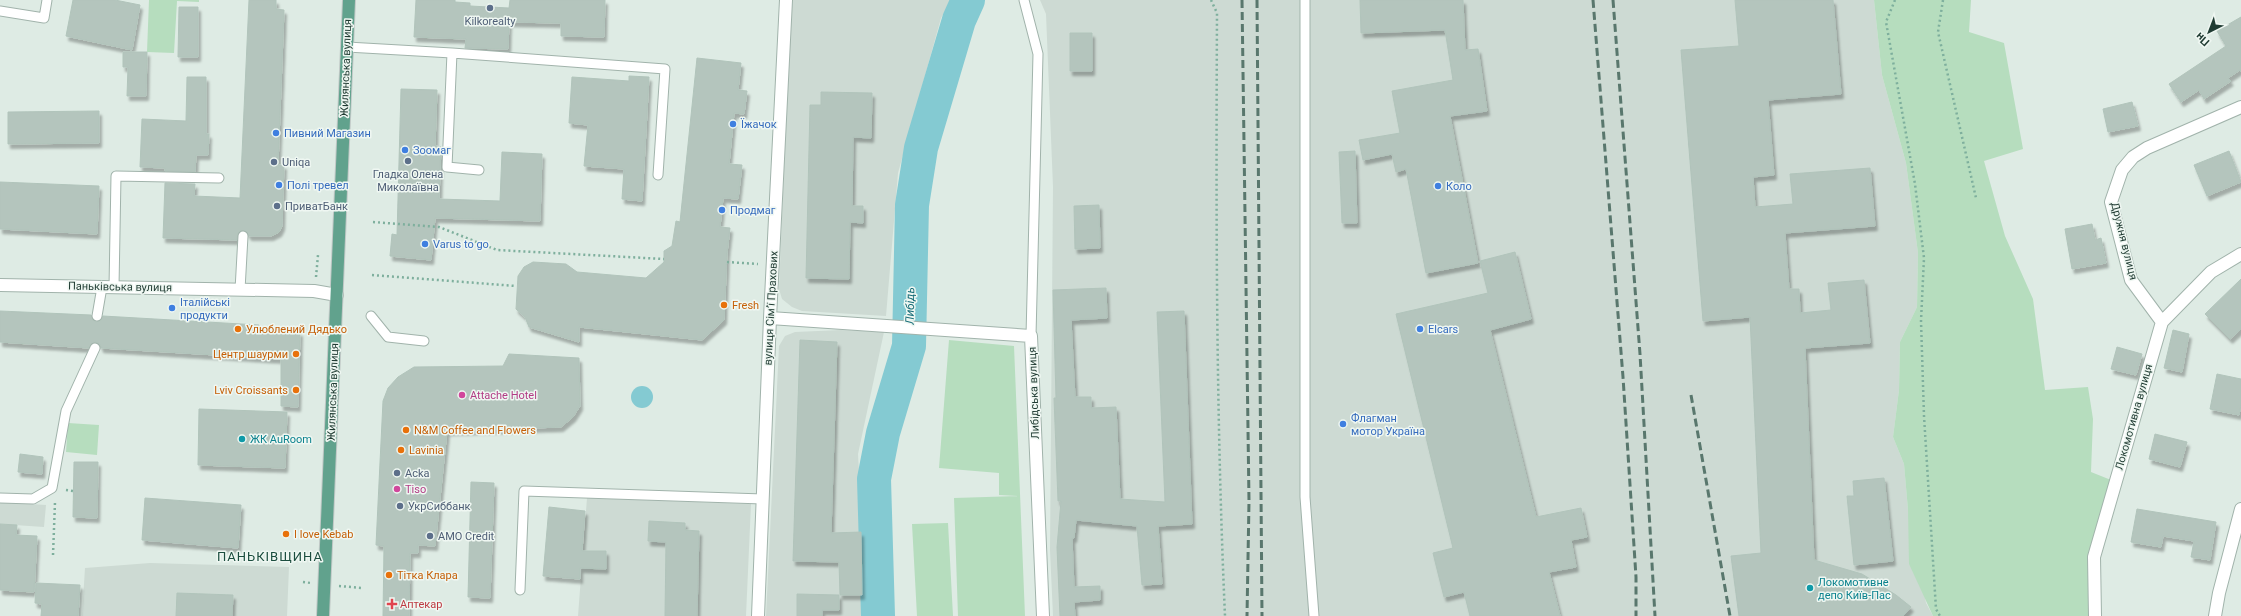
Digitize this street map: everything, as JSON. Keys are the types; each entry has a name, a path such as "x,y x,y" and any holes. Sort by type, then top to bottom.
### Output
{"main road":[{"name":"Жилянська вулиця","path":"323,616 349,0"}],"street":[{"name":"вулиця Сімʼї Прахових","path":"758,616 772,264 786,0"},
{"name":"Дружня вулиця","path":"2162,322 2131,280 2129,273 2111,202 2122,170 2132,157 2147,148 2241,107"},
{"name":"Локомотивна вулиця","path":"2094,616 2094,556 2162,322 2211,272 2241,254"},
{"name":"Паньківська вулиця","path":"0,285 314,291 337,295"},
{"name":"Либідська вулиця","path":"770,318 1031,336 1043,616"},
{"path":"2215,616 2218,593 2241,509"}],"lane":[{"path":"0,11 44,18 47,0"},
{"path":"1024,0 1038,54 1031,336"},
{"path":"1305,0 1305,497 1314,616"},
{"path":"347,47 452,53 664,69 658,175"},
{"path":"452,53 447,167 479,170"},
{"path":"97,316 108,287 116,176 219,178"},
{"path":"240,290 243,236"},
{"path":"371,316 388,337 424,341"},
{"path":"0,498 33,499 52,488 66,411 96,348"},
{"path":"520,590 524,490 763,499"}],"path":[{"path":"1211,0 1217,13 1216,191 1222,540 1225,616"},
{"path":"1895,0 1886,22 1915,184 1924,258 1921,321 1924,416 1936,609 1940,616"},
{"path":"1943,0 1938,32 1976,198"},
{"path":"374,222 439,227 497,250 664,259"},
{"path":"727,262 772,264"},
{"path":"372,275 516,286"},
{"path":"53,555 55,507 52,488 74,491"}],"shaded area":[{"path":"791,0 951,0 941,18 898,173 886,316 802,311 792,307 782,299 779,289"},
{"path":"1040,0 1874,0 1882,75 1906,163 1918,253 1917,307 1900,342 1899,390 1893,437 1904,464 1908,510 1926,603 1933,616 1053,616 1050,550 1053,187 1046,14"},
{"path":"841,330 884,332 858,454 867,616 766,616 779,346 785,336 795,332"},
{"path":"587,498 751,504 746,616 578,616"},
{"path":"0,502 46,505 44,527 0,524"},
{"path":"150,563 289,567 287,616 82,616 85,568"}],"green space":[{"path":"149,0 199,0 199,2 177,1 174,53 147,52"},
{"path":"1874,0 1971,0 1969,32 2004,43 2023,149 1984,161 2005,236 2033,299 2045,390 2088,387 2093,419 2091,472 2116,482 2094,557 2095,616 1933,616 1909,564 1908,510 1904,464 1893,437 1899,390 1900,342 1917,307 1918,253 1906,163 1882,75"},
{"path":"949,340 1014,346 1025,616 958,616 954,498 1018,496 999,495 999,473 939,468"},
{"path":"68,423 99,425 97,455 66,452"},
{"path":"948,523 953,616 917,616 912,524"}],"water":[{"path":"642,386 650,389 653,397 650,405 642,408 634,405 631,397 634,389"}],"building":[{"path":"73,0 115,0 140,5 132,50 66,36"},
{"path":"249,0 276,0 276,9 284,10 278,165 284,165 282,226 279,232 271,236 249,236 246,231 241,231 238,233 237,240 163,238 165,183 195,184 194,196 240,198"},
{"path":"416,0 455,0 455,2 470,3 470,6 509,8 510,0 605,0 604,37 561,36 561,23 509,22 508,49 465,48 466,39 414,37"},
{"path":"1360,0 1463,0 1465,50 1478,49 1487,111 1450,116 1478,263 1426,273 1406,169 1396,172 1392,154 1363,160 1359,140 1400,133 1392,91 1453,80 1445,30 1361,33"},
{"path":"1735,0 1833,0 1841,94 1768,100 1774,175 1753,177 1755,207 1793,204 1790,174 1870,168 1875,226 1785,233 1789,289 1799,289 1800,313 1831,310 1828,283 1864,280 1870,343 1805,348 1814,560 1862,574 1896,595 1911,607 1903,616 1739,616 1731,556 1761,553 1750,317 1703,321 1681,50 1739,46"},
{"path":"179,7 198,7 198,57 178,57"},
{"path":"2241,17 2241,72 2240,70 2228,78 2231,81 2204,99 2199,90 2181,102 2169,84 2226,46 2217,31"},
{"path":"1070,33 1092,33 1092,71 1070,71"},
{"path":"123,52 147,52 146,96 127,96 128,67 123,67"},
{"path":"697,58 741,63 738,90 747,91 744,114 734,113 729,164 742,165 738,199 723,198 720,227 730,228 727,253 724,320 702,340 579,327 579,342 529,327 525,317 516,309 518,276 524,267 533,262 566,264 577,272 646,278 664,262 664,251 672,246 676,221 680,222"},
{"path":"629,76 649,77 642,201 622,199 624,169 584,166 588,125 569,123 572,77 629,81"},
{"path":"187,77 206,77 206,134 209,134 208,155 196,155 195,172 165,171 165,168 140,167 142,119 186,121"},
{"path":"401,89 437,90 435,146 441,147 439,199 500,201 502,152 542,154 540,221 435,218 431,260 390,256 392,234 397,235"},
{"path":"821,92 872,93 871,138 853,137 852,206 863,206 863,223 850,222 849,279 806,278 810,105 821,105"},
{"path":"2132,102 2138,126 2108,132 2103,109"},
{"path":"99,111 99,143 8,144 8,112"},
{"path":"1355,151 1357,223 1342,223 1339,152"},
{"path":"2229,151 2241,182 2207,196 2194,165"},
{"path":"0,182 99,186 97,234 0,229"},
{"path":"1099,205 1100,248 1075,249 1074,206"},
{"path":"2092,224 2095,240 2101,238 2106,263 2072,269 2065,229"},
{"path":"1515,252 1531,319 1490,330 1536,517 1581,508 1587,537 1571,540 1576,567 1549,572 1560,616 1470,616 1464,592 1444,597 1433,553 1453,548 1396,314 1488,293 1480,261"},
{"path":"2241,279 2241,329 2230,339 2205,314"},
{"path":"1106,288 1107,318 1071,320 1075,397 1091,397 1091,408 1116,407 1120,499 1165,502 1157,312 1184,311 1192,524 1158,526 1162,584 1142,585 1137,526 1076,520 1074,538 1072,538 1074,587 1100,586 1100,600 1074,602 1075,616 1060,616 1057,547 1061,501 1058,501 1054,398 1056,398 1053,290"},
{"path":"0,311 91,315 93,320 96,322 101,320 103,316 259,325 259,332 300,332 298,407 281,406 281,359 101,348 100,344 95,342 89,348 0,342"},
{"path":"2173,330 2189,334 2182,372 2164,368"},
{"path":"800,340 837,342 831,533 861,532 862,595 840,595 839,562 793,561"},
{"path":"2117,347 2142,354 2136,375 2111,369"},
{"path":"509,354 579,358 580,406 573,417 561,427 447,431 435,546 418,545 418,553 410,553 409,616 383,616 384,546 376,545 383,401 388,388 398,377 414,367 503,366"},
{"path":"2217,374 2241,379 2241,405 2239,415 2210,409"},
{"name":"ЖК AuRoom","path":"199,409 287,412 285,468 198,465"},
{"path":"2155,434 2187,442 2180,467 2149,459"},
{"path":"20,454 43,457 42,474 18,472"},
{"path":"74,462 98,462 97,518 73,517"},
{"path":"1884,478 1893,561 1854,565 1847,496 1854,496 1853,481"},
{"path":"471,482 494,483 490,598 468,597"},
{"path":"145,498 241,505 238,548 142,540"},
{"path":"549,507 585,511 582,551 606,551 606,569 580,568 580,579 543,576"},
{"path":"2137,509 2216,522 2210,560 2191,557 2194,541 2163,536 2161,547 2131,542"},
{"path":"649,521 685,523 685,530 699,531 697,616 665,616 666,542 648,541"},
{"path":"0,524 17,525 16,535 37,536 34,592 0,590"},
{"path":"36,583 80,585 78,616 41,616 42,604 35,603"},
{"path":"177,593 233,595 232,616 176,616"},
{"path":"797,594 839,595 839,610 822,610 822,616 797,616"}],"waterway":[{"name":"Либідь","path":"878,616 874,479 883,433 909,346 912,205 921,148 959,20 968,0"}],"railway":[{"path":"1242,0 1249,501 1247,616"},
{"path":"1257,0 1262,616"},
{"path":"1593,0 1623,377 1636,577 1636,616"},
{"path":"1613,0 1640,354 1655,616"},
{"path":"1691,395 1730,616"}],"place":[{"name":"Kilkorealty","path":"490,8"},
{"name":"Їжачок","path":"733,124"},
{"name":"Пивний Магазин","path":"276,133"},
{"name":"Зоомаг","path":"405,150"},
{"name":"Гладка Олена Миколаївна","path":"408,161"},
{"name":"Uniqa","path":"274,162"},
{"name":"Полі тревел","path":"279,185"},
{"name":"Коло","path":"1438,186"},
{"name":"ПриватБанк","path":"277,206"},
{"name":"Продмаг","path":"722,210"},
{"name":"Varus to go","path":"425,244"},
{"name":"Fresh","path":"724,305"},
{"name":"Італійські продукти","path":"172,308"},
{"name":"Улюблений Дядько","path":"238,329"},
{"name":"Elcars","path":"1420,329"},
{"name":"Центр шаурми","path":"296,354"},
{"name":"Lviv Croissants","path":"296,390"},
{"name":"Attache Hotel","path":"462,395"},
{"name":"Флагман мотор Україна","path":"1343,424"},
{"name":"N&M Coffee and Flowers","path":"406,430"},
{"name":"ЖК AuRoom","path":"242,439"},
{"name":"Lavinia","path":"401,450"},
{"name":"Acka","path":"397,473"},
{"name":"Tiso","path":"397,489"},
{"name":"УкрСиббанк","path":"400,506"},
{"name":"I love Kebab","path":"286,534"},
{"name":"AMO Credit","path":"430,536"},
{"name":"Тітка Клара","path":"389,575"},
{"name":"Локомотивне депо Київ-Пас","path":"1810,588"},
{"name":"Аптекар","path":"392,604"}],"district":[{"name":"ПАНЬКІВЩИНА","path":"270,556"}]}
